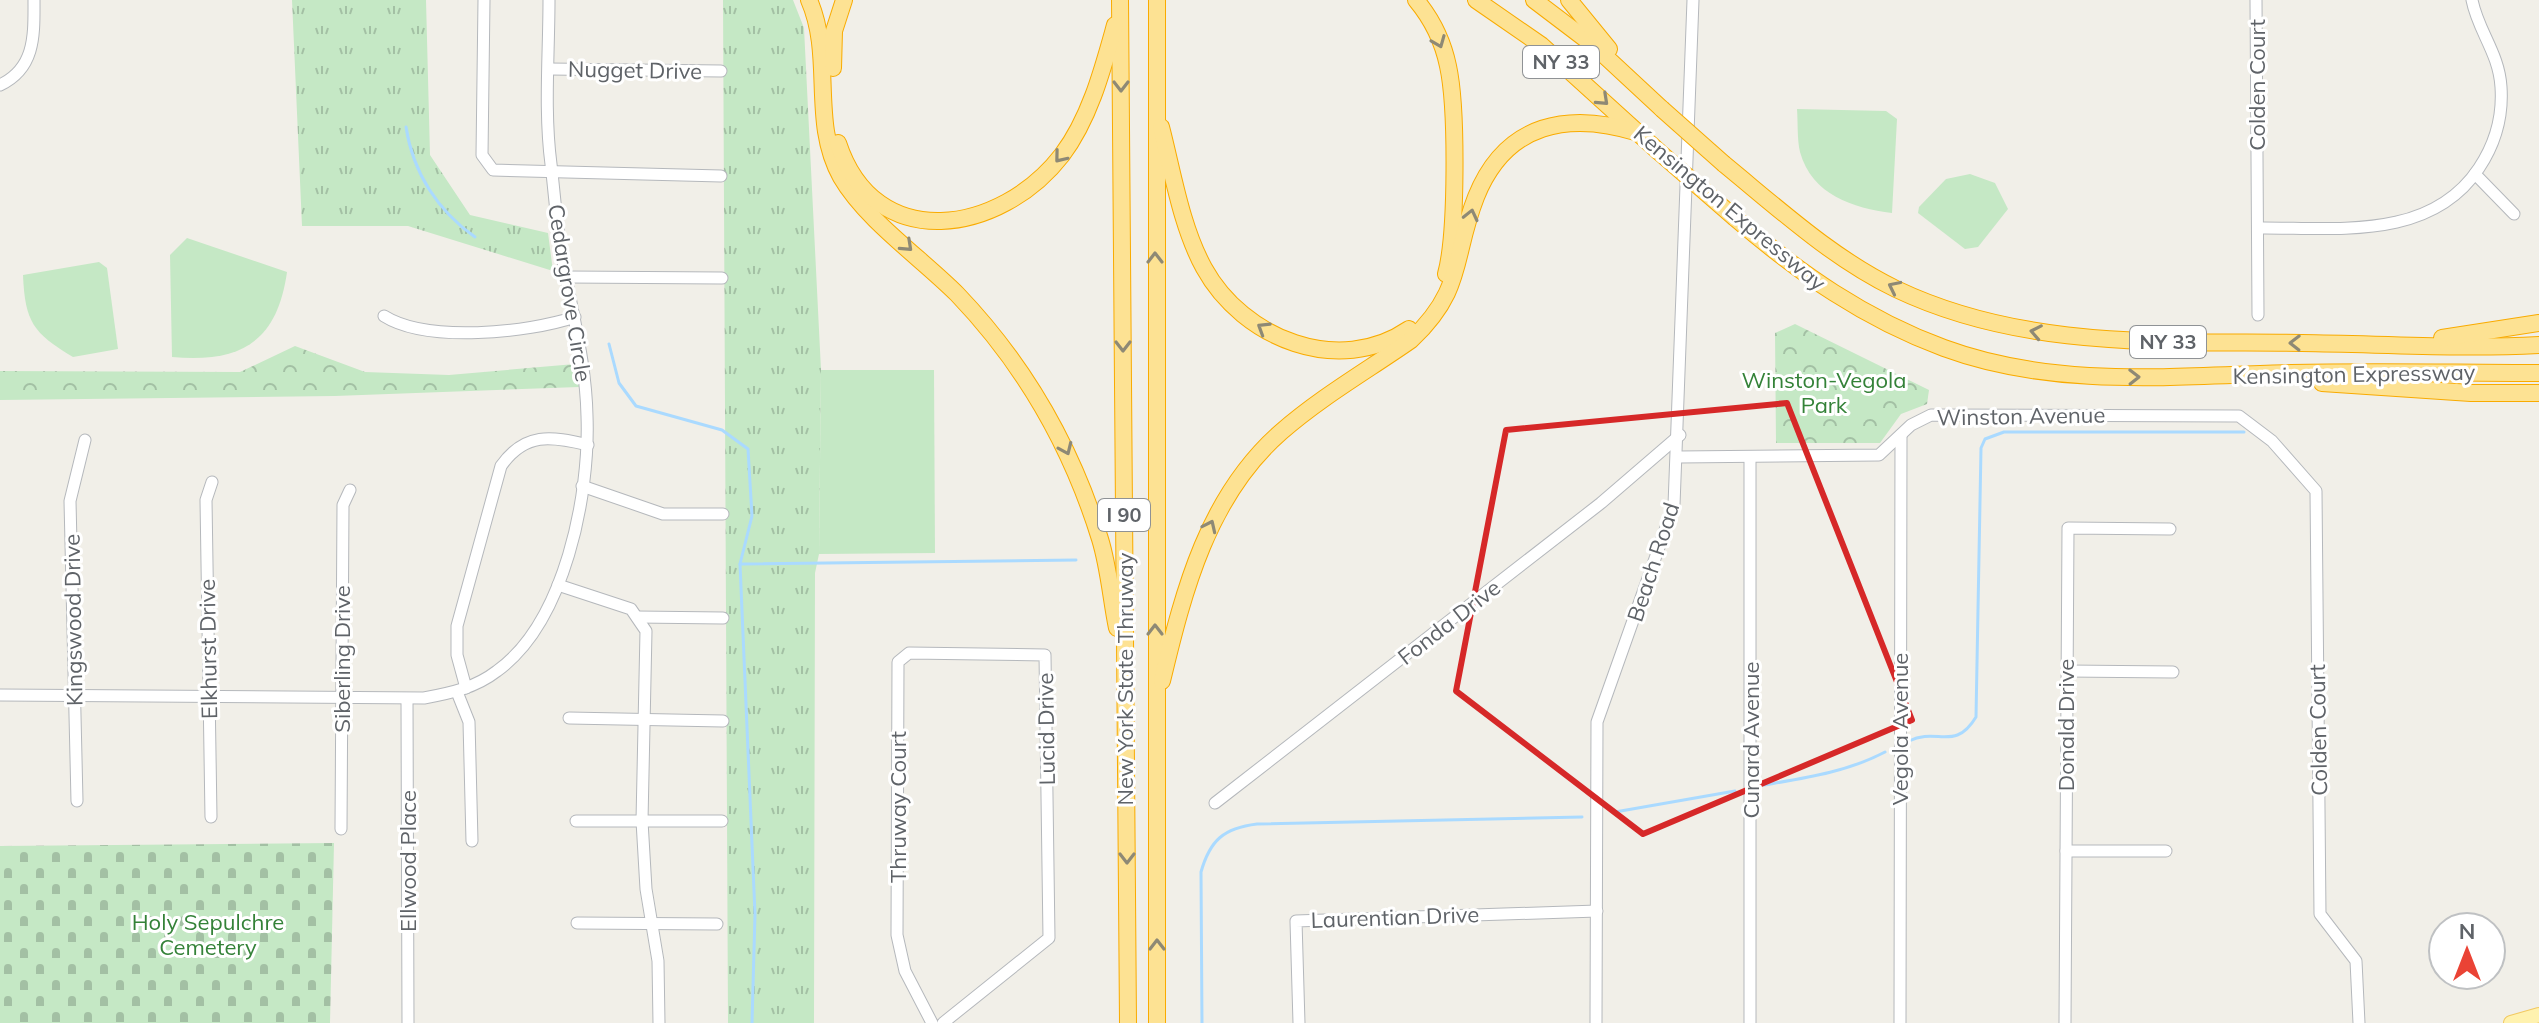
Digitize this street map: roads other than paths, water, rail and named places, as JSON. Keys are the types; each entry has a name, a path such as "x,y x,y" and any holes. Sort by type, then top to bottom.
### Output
{"highway":[{"path":"809,0 819,30 823,116 836,168 864,206 987,325 1048,412 1080,480 1101,541 1125,669"},
{"path":"844,0 833,45 833,117 841,153 862,187 883,206 898,215 938,223 963,220 1002,206 1041,177 1060,157 1074,137 1092,96 1120,4"},
{"name":"New York State Thruway","path":"1157,0 1157,1023"},
{"path":"1155,105 1193,243 1204,268 1230,303 1266,331 1309,348 1348,351 1384,343 1412,327 1434,301 1451,249 1451,89 1448,65 1429,19 1416,0"},
{"name":"Kensington Expressway","path":"1476,0 1541,45 1735,218 1828,292 1890,327 1947,349 2015,368 2109,378 2539,373"},
{"name":"Kensington Expressway","path":"1534,0 1592,44 1724,164 1834,254 1932,304 2000,325 2094,340 2539,345"},
{"path":"1569,0 1649,96"},
{"name":"New York State Thruway","path":"1120,4 1128,1023"},
{"path":"1155,708 1185,588 1216,514 1233,486 1281,432 1411,340 1430,322 1451,289 1475,199 1496,161 1541,128 1567,121 1592,121 1639,133"},
{"path":"2373,344 2539,323"},
{"path":"2221,375 2471,393 2539,393"}],"main road":[{"path":"2511,1023 2539,1015"}],"street":[{"path":"0,85 16,75 30,56 34,42 34,0"},
{"path":"484,0 482,155 488,165 499,172 721,176"},
{"name":"Cedargrove Circle","path":"0,695 207,694 407,699 462,690 497,672 525,645 539,626 558,585 574,531 588,445 582,347 566,277 552,172 549,0"},
{"name":"Beach Road","path":"1596,1023 1597,722 1674,505 1679,457 1693,0"},
{"name":"Colden Court","path":"2256,0 2258,315"},
{"path":"2258,228 2377,226 2404,222 2438,208 2475,174 2493,142 2499,121 2502,88 2495,52 2472,0"},
{"name":"Nugget Drive","path":"549,69 721,71"},
{"path":"2475,174 2514,214"},
{"path":"566,277 722,278"},
{"path":"384,316 401,327 447,331 512,330 575,317"},
{"name":"Winston Avenue","path":"1679,457 1879,455 1901,435 1931,415 2239,416 2272,441"},
{"name":"Fonda Drive","path":"1215,803 1601,503 1680,435"},
{"name":"Vegola Avenue","path":"1900,1023 1901,435"},
{"path":"472,841 469,722 457,655 457,626 501,466 513,449 530,441 554,438 588,445"},
{"name":"Kingswood Drive","path":"77,801 70,501 85,440"},
{"name":"Colden Court","path":"2272,441 2316,491 2320,914 2356,961 2359,1023"},
{"name":"Cunard Avenue","path":"1750,457 1750,1023"},
{"name":"Elkhurst Drive","path":"211,817 206,500 212,482"},
{"path":"582,486 663,514 723,514"},
{"name":"Siberling Drive","path":"341,829 343,505 350,490"},
{"name":"Donald Drive","path":"2065,1023 2068,528 2170,529"},
{"path":"558,585 631,609 646,631 642,821 651,923 658,961 659,1023"},
{"path":"637,617 723,618"},
{"name":"Thruway Court","path":"932,1023 905,971 897,935 898,662 909,653 974,655"},
{"name":"Lucid Drive","path":"943,1023 1049,938 1045,655 974,655"},
{"path":"2067,671 2173,672"},
{"name":"Ellwood Place","path":"407,699 408,1023"},
{"path":"569,718 723,721"},
{"path":"576,821 722,821"},
{"path":"2066,851 2166,851"},
{"name":"Laurentian Drive","path":"1299,1023 1296,921 1597,911"},
{"path":"577,923 717,924"}],"waterway":[{"path":"406,127 409,144 429,190 450,215 475,237"},
{"path":"609,344 619,383 636,406 722,430 748,449 752,516 740,564 755,914 752,1023"},
{"path":"1909,741 1919,737 1961,734 1976,717 1981,448 1985,439 2004,432 2244,432"},
{"path":"740,564 1076,560"},
{"path":"1764,785 1841,769 1885,752"},
{"path":"1615,812 1735,791"},
{"path":"1202,1023 1201,872 1214,844 1227,833 1257,824 1582,817"}],"park label":[{"name":"Winston-Vegola Park","path":"1824,392"},
{"name":"Holy Sepulchre Cemetery","path":"208,934"}]}
